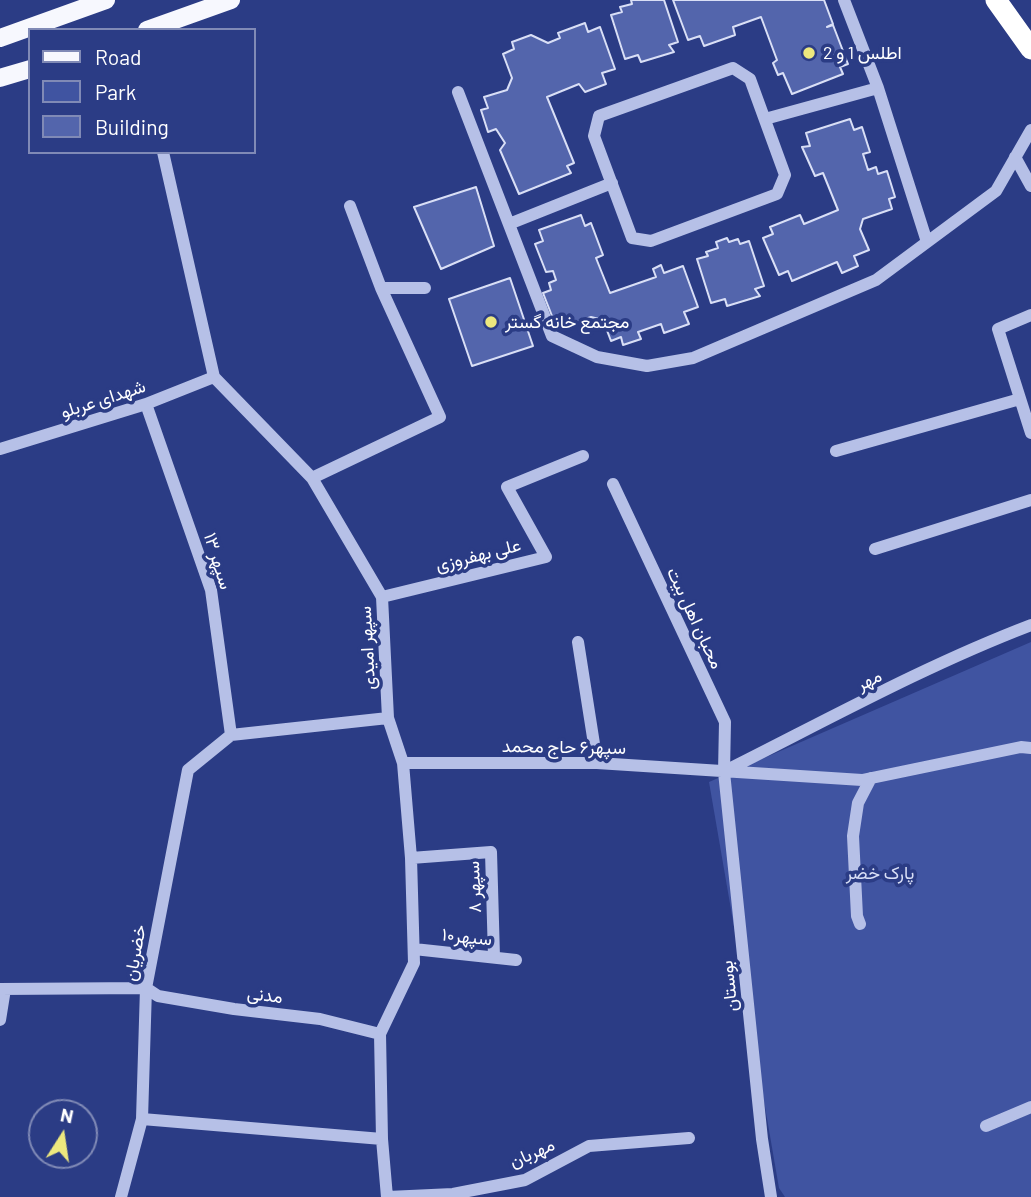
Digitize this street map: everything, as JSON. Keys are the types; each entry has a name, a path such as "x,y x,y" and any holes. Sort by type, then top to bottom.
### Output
{"highway":[{"path":"996,0 1026,41"}],"main road":[{"path":"0,38 106,0"},
{"path":"153,28 232,0"},
{"path":"984,0 1026,41"},
{"path":"0,78 28,70"}],"street":[{"path":"844,0 878,88 927,242"},
{"path":"733,68 750,79 785,174 778,194 651,241 632,238 612,183 594,136 599,116 733,68"},
{"path":"765,119 878,88"},
{"path":"458,92 551,336 597,357 647,366 694,358 876,279 996,191 1031,130"},
{"path":"163,154 214,377"},
{"path":"1016,157 1031,186"},
{"path":"509,224 612,183"},
{"path":"312,478 440,417 381,288 350,206"},
{"path":"381,288 425,288"},
{"path":"1031,315 999,329 1031,433"},
{"name":"شهدای عربلو","path":"0,449 146,404 214,377"},
{"name":"سپهر امیدی","path":"214,377 312,478 383,597 388,718 403,763 411,858 414,949 414,963 380,1034 382,1139 388,1197"},
{"path":"836,451 1020,399"},
{"name":"سپهر ۱۳","path":"146,404 211,590 231,735"},
{"name":"علی بهفروزی","path":"383,597 546,557 507,487 583,456"},
{"name":"محبان اهل بیت","path":"613,484 725,722 724,772"},
{"path":"875,549 1031,500"},
{"name":"مهر","path":"724,772 891,688 1031,625"},
{"path":"578,642 597,763"},
{"path":"231,735 388,718"},
{"name":"خضریان","path":"121,1197 142,1119 146,989 188,771 231,735"},
{"name":"سپهر۶ حاج محمد","path":"403,763 597,763 862,780 943,761 1021,747 1031,748"},
{"name":"بوستان","path":"724,772 762,1139 771,1197"},
{"path":"860,924 853,836 858,803 871,778"},
{"name":"سپهر ۸","path":"411,858 491,852 494,957"},
{"name":"سپهر۱۰","path":"414,949 516,960"},
{"path":"0,1020 2,989"},
{"name":"مدنی","path":"2,989 146,989 158,996 234,1009 320,1019 380,1034"},
{"path":"986,1126 1031,1107"},
{"path":"142,1119 382,1139"},
{"name":"مهربان","path":"388,1197 453,1194 525,1180 589,1146 689,1138"}],"green space":[{"name":"پارک خضر","path":"1031,642 1031,1197 785,1197 779,1188 709,782"}],"building":[{"path":"631,0 664,0 678,42 669,45 674,52 641,62 638,55 625,59 611,15 622,12 620,7 632,4"},
{"name":"اطلس 1 و 2","path":"673,0 824,0 833,24 827,27 833,25 848,64 840,67 843,74 792,94 783,73 778,75 773,63 777,60 761,17 733,27 735,35 704,46 700,36 688,40"},
{"path":"585,23 588,32 600,27 615,69 602,73 606,84 585,92 579,84 547,97 574,163 567,166 571,173 519,194 500,150 505,143 496,129 488,132 481,110 488,108 484,97 507,90 512,78 503,54 514,49 512,42 531,35 548,43 560,38 558,33"},
{"path":"850,119 854,130 862,127 870,152 863,154 868,170 876,167 878,174 887,171 895,197 889,199 892,209 863,219 860,229 869,250 854,256 858,266 842,273 837,262 792,281 788,271 779,275 763,238 773,234 770,227 800,215 804,224 838,210 823,173 815,176 802,147 810,146 806,133"},
{"path":"476,187 494,246 441,269 414,207"},
{"path":"581,215 585,226 591,223 603,255 596,258 610,293 656,277 653,269 661,265 664,273 683,266 698,307 684,312 689,324 664,333 661,324 638,332 641,339 623,345 621,337 611,341 603,320 591,317 565,326 563,318 554,321 543,293 551,290 549,283 556,280 553,271 546,272 535,244 543,241 539,230"},
{"path":"727,238 729,242 738,239 740,244 749,241 764,286 755,289 760,296 727,306 725,299 711,303 697,259 708,256 706,252 718,248 716,242"},
{"name":"مجتمع خانه گستر","path":"510,278 533,346 472,366 449,299"}],"place":[{"name":"اطلس 1 و 2","path":"809,53"},
{"name":"مجتمع خانه گستر","path":"491,322"}]}
